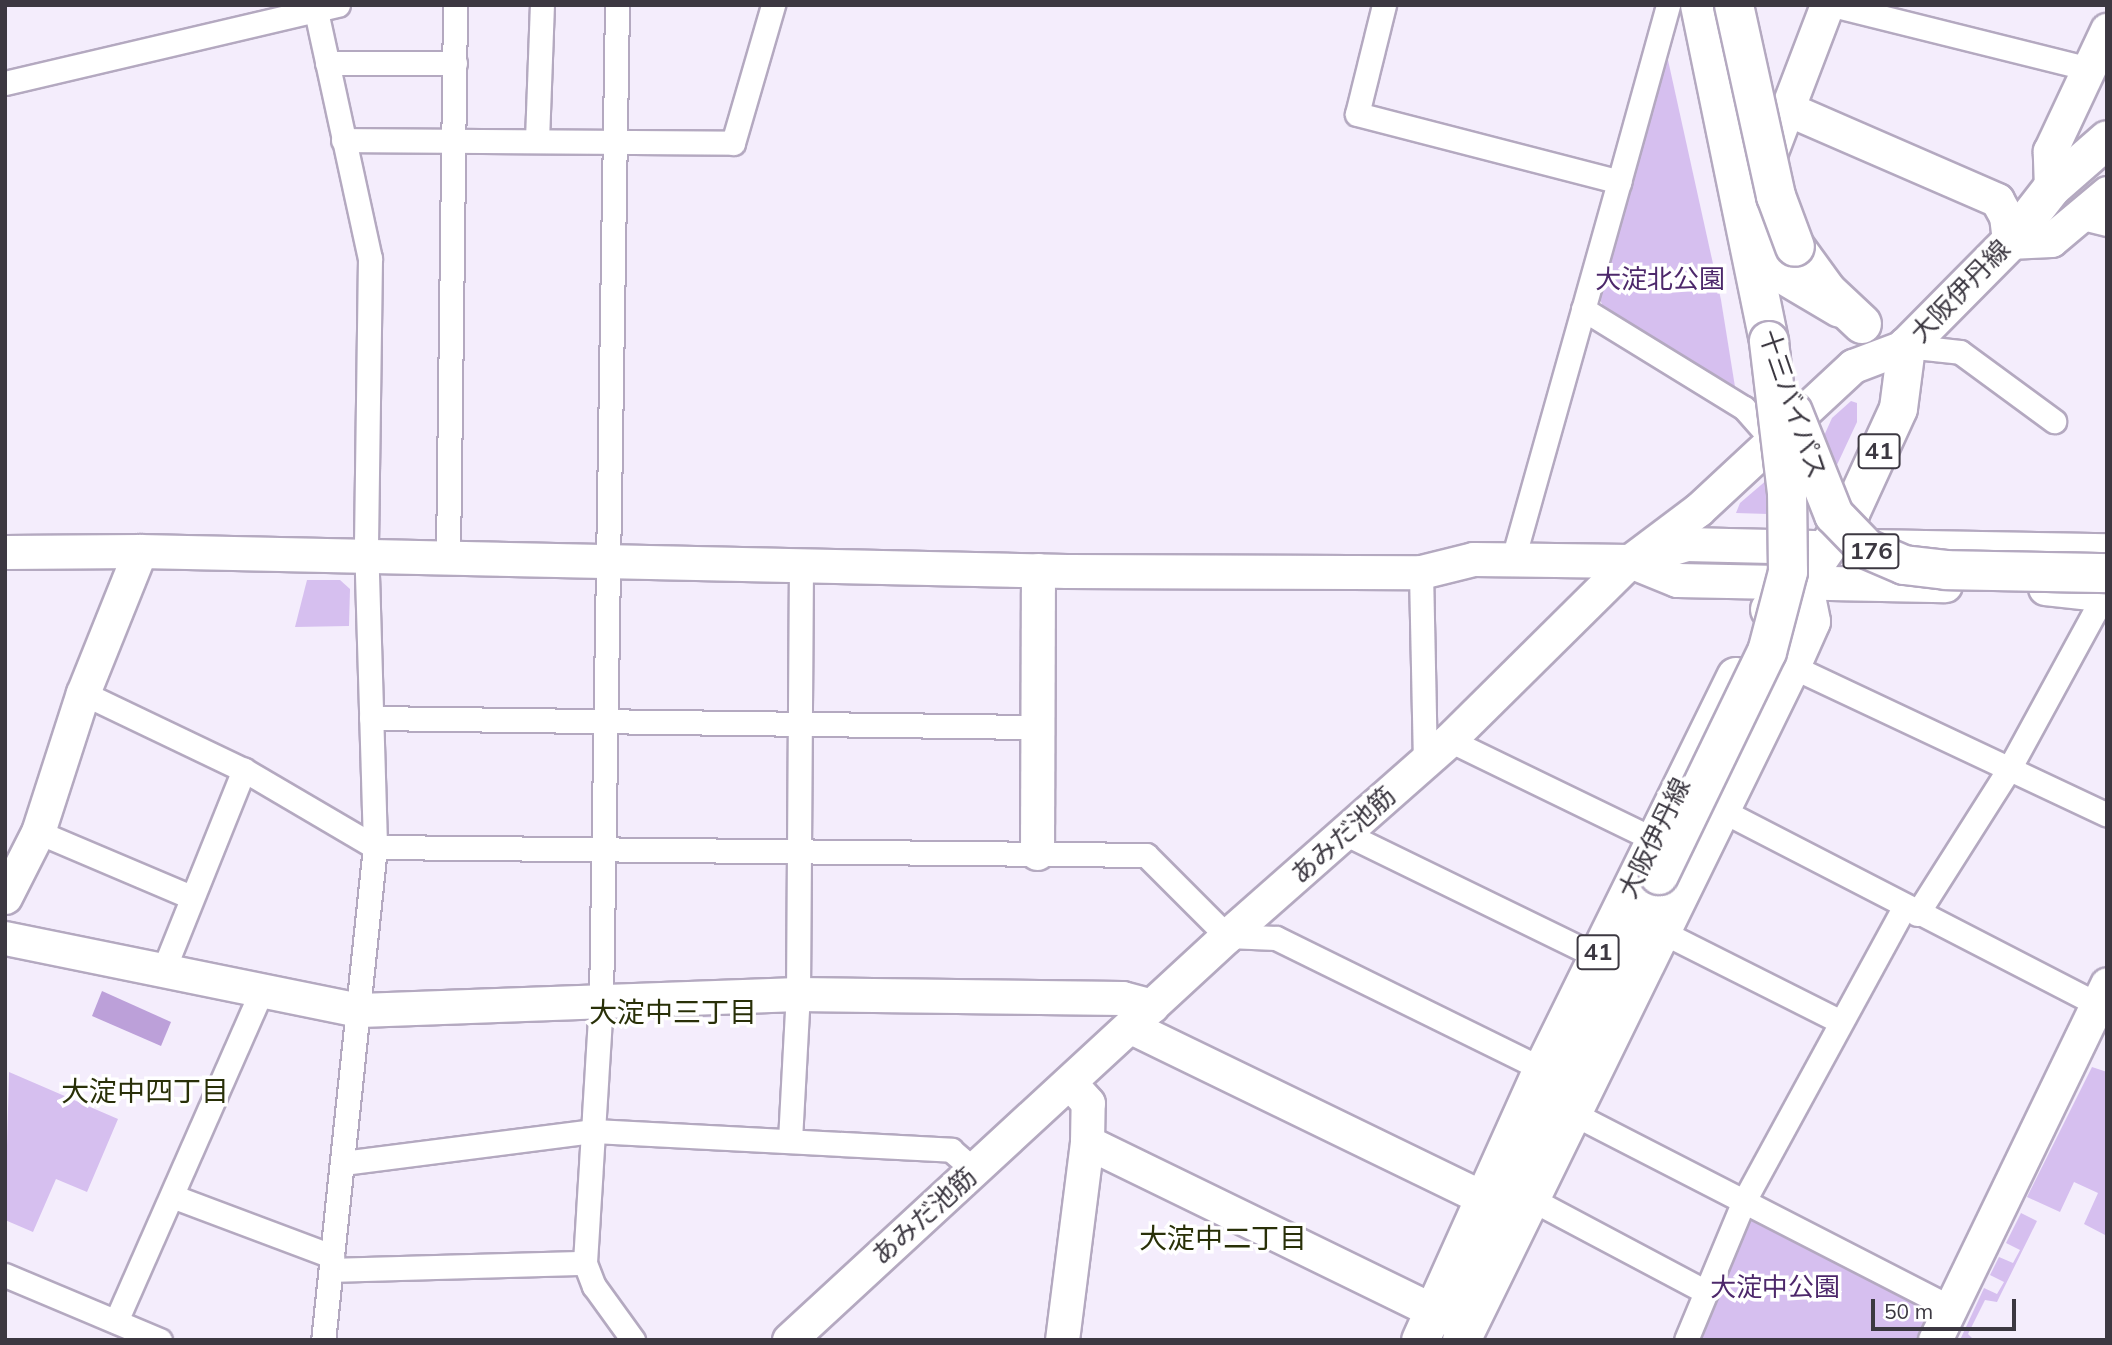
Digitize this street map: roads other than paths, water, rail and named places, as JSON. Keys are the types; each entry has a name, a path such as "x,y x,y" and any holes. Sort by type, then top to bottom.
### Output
{"highway":[{"name":"十三バイパス","path":"1700,5 1769,341 1834,516 1867,549 1905,565 2106,588"},
{"path":"1734,5 1776,195 1795,247 1827,291 1862,324"},
{"path":"1454,1331 1499,1206 1656,857 1766,652 1788,572 1787,493 1769,341"}],"main road":[{"name":"大阪伊丹線","path":"1454,1331 1481,1197 1596,956 1656,857 1768,610 1803,581 1850,513 1898,408 1906,346 2009,242 2051,188 2107,139"},
{"name":"大阪伊丹線","path":"1454,1331 1531,1199 1791,666 1811,621 1803,581"}],"street":[{"path":"448,556 455,5"},
{"path":"537,139 542,5"},
{"path":"617,5 601,851 601,1001 585,1263 594,1286 633,1340"},
{"path":"343,140 454,138 733,143 774,5"},
{"path":"1384,5 1357,114 1474,142 1619,182"},
{"path":"1513,559 1668,5"},
{"path":"1827,5 1751,201 1768,268 1862,324 1906,346 1960,352 2054,421"},
{"path":"1833,5 2100,51 2050,152 2051,188"},
{"path":"5,83 327,8 327,63 370,258 366,556 375,847 360,1010 323,1340"},
{"path":"327,63 454,63"},
{"path":"1788,109 1997,200 2006,216 2009,242 2051,240 2093,221 2107,193"},
{"path":"1583,309 1744,408 1774,442"},
{"name":"あみだ池筋","path":"789,1340 1227,936 1346,834 1437,751 1630,561 1698,510 1853,366 1906,346"},
{"path":"5,552 140,551 448,556 607,564 1421,572 1473,559 1630,561 1686,544 2107,550"},
{"path":"5,897 38,832 83,693 140,551"},
{"path":"1630,561 1677,580 2106,588 2009,768 1911,910 1840,1022 1744,1200 1686,1340"},
{"path":"790,1140 798,994 801,848 801,566"},
{"path":"1037,853 1038,570"},
{"path":"1421,572 1437,751 1656,857"},
{"path":"1791,666 2107,815"},
{"path":"83,693 244,770 375,847 601,851 801,848 1146,855 1227,936 1276,938 1542,1069"},
{"path":"371,718 1036,727"},
{"path":"163,971 244,770"},
{"path":"1721,810 1911,910 2102,994 1935,1340"},
{"path":"38,832 191,897"},
{"path":"1346,834 1596,956"},
{"path":"1662,932 1840,1022"},
{"path":"5,938 360,1010 798,994 1122,998 1141,1017 1481,1197"},
{"path":"117,1321 262,990"},
{"path":"1062,1340 1087,1142 1088,1103 1070,1083"},
{"path":"1574,1114 1952,1308"},
{"path":"343,1163 594,1132 951,1150 974,1170"},
{"path":"1087,1142 1454,1331"},
{"path":"172,1196 331,1263 585,1263"},
{"path":"1531,1199 1706,1292"},
{"path":"5,1275 160,1340"}],"district":[{"name":"大淀中三丁目","path":"673,1012"},
{"name":"大淀中四丁目","path":"145,1091"},
{"name":"大淀中二丁目","path":"1223,1238"}],"park label":[{"name":"大淀北公園","path":"1660,279"},
{"name":"大淀中公園","path":"1775,1287"}]}
